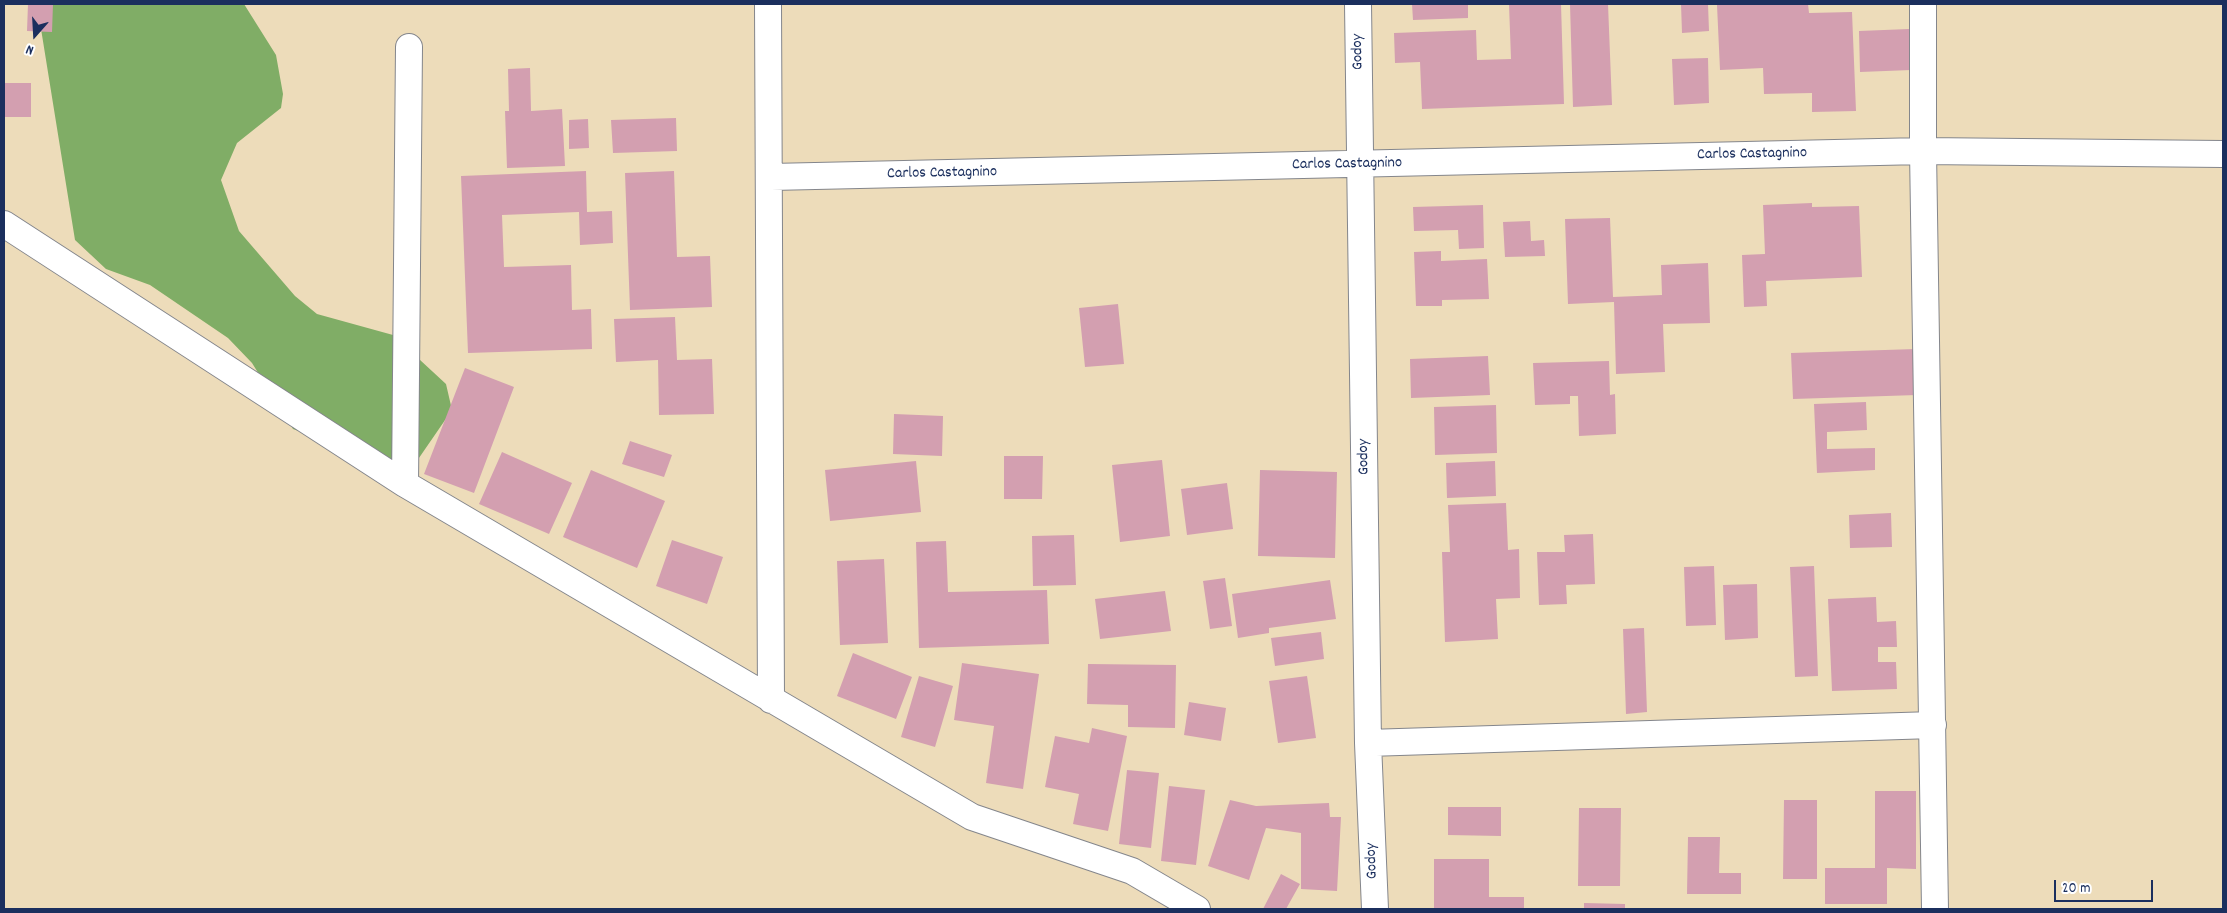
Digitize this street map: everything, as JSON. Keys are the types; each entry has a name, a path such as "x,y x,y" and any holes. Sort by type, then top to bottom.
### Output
{"street":[{"path":"768,4 772,700"},
{"name":"Godoy","path":"1358,4 1368,743 1375,909"},
{"path":"1922,4 1935,909"},
{"path":"405,484 409,47"},
{"name":"Carlos Castagnino","path":"770,177 1923,151 2223,154"},
{"path":"4,224 405,484 972,817 1132,871 1197,909"},
{"path":"1368,743 1933,725"}],"green space":[{"path":"37,4 244,4 276,55 283,94 281,108 237,143 221,180 239,231 295,296 317,314 393,335 446,384 452,410 410,471 293,429 252,363 228,338 150,285 106,269 75,240"}],"building":[{"path":"28,4 53,4 52,32 27,31"},
{"path":"1412,4 1468,4 1468,18 1413,20"},
{"path":"1509,4 1561,4 1564,104 1422,109 1420,62 1395,63 1394,33 1476,30 1477,60 1511,59"},
{"path":"1570,4 1608,4 1612,105 1573,107"},
{"path":"1681,4 1708,4 1709,31 1682,33"},
{"path":"1808,4 1809,13 1852,12 1856,111 1812,112 1812,93 1764,94 1763,68 1720,70 1717,5"},
{"path":"1909,29 1911,70 1860,72 1859,31"},
{"path":"1708,58 1709,103 1674,105 1672,59"},
{"path":"530,68 531,111 562,109 565,166 507,168 505,111 509,111 508,69"},
{"path":"4,83 31,83 31,117 4,117"},
{"path":"676,118 677,151 613,153 611,120"},
{"path":"588,119 589,148 569,149 569,120"},
{"path":"586,171 587,212 612,211 613,243 580,245 579,212 502,215 504,267 571,265 572,310 591,309 592,349 468,353 461,176"},
{"path":"674,171 677,257 710,256 712,307 630,310 625,173"},
{"path":"1812,203 1812,207 1859,206 1862,277 1766,281 1767,306 1744,307 1742,255 1765,254 1763,205"},
{"path":"1483,205 1484,248 1459,249 1458,230 1414,231 1413,207"},
{"path":"1610,218 1613,297 1662,295 1661,265 1708,263 1710,323 1663,324 1665,372 1616,374 1614,302 1568,304 1565,219"},
{"path":"1530,221 1531,241 1544,240 1545,256 1505,257 1503,222"},
{"path":"1441,251 1441,261 1487,259 1489,299 1442,300 1442,306 1416,306 1414,252"},
{"path":"1118,304 1124,364 1085,367 1079,308"},
{"path":"675,317 677,360 712,359 714,414 659,415 658,360 616,362 614,319"},
{"path":"1916,349 1917,395 1793,399 1791,353"},
{"path":"1488,356 1490,395 1411,398 1410,359"},
{"path":"1609,361 1610,395 1615,394 1616,434 1579,436 1578,396 1570,396 1570,404 1535,405 1533,363"},
{"path":"465,368 514,387 474,493 424,474"},
{"path":"1866,402 1867,430 1827,432 1827,449 1875,448 1875,470 1817,473 1814,404"},
{"path":"1496,405 1497,453 1435,455 1434,407"},
{"path":"894,414 943,416 942,456 893,454"},
{"path":"630,441 672,455 664,477 622,464"},
{"path":"502,452 572,483 549,534 479,504"},
{"path":"1004,456 1043,456 1042,499 1004,499"},
{"path":"1162,460 1170,536 1120,542 1112,465"},
{"path":"916,461 921,512 830,521 825,470"},
{"path":"1495,461 1496,496 1447,498 1446,463"},
{"path":"591,470 665,501 637,568 563,537"},
{"path":"1260,470 1337,472 1335,558 1258,556"},
{"path":"1227,483 1233,529 1187,535 1181,489"},
{"path":"1506,503 1508,550 1519,549 1520,598 1496,599 1498,639 1445,642 1442,552 1450,552 1448,505"},
{"path":"1891,513 1892,547 1850,548 1849,515"},
{"path":"1593,534 1595,584 1566,585 1567,604 1539,605 1537,552 1565,552 1564,535"},
{"path":"1074,535 1076,585 1033,586 1032,536"},
{"path":"672,540 723,557 707,604 656,586"},
{"path":"946,541 948,592 1047,590 1049,644 919,648 916,542"},
{"path":"884,559 888,643 840,645 837,561"},
{"path":"1714,566 1716,625 1686,626 1684,567"},
{"path":"1814,566 1818,676 1795,677 1790,567"},
{"path":"1225,578 1232,626 1210,629 1203,581"},
{"path":"1330,580 1336,619 1269,628 1269,633 1238,638 1232,594"},
{"path":"1757,584 1758,638 1725,640 1723,585"},
{"path":"1165,591 1171,631 1100,639 1095,599"},
{"path":"1876,597 1877,622 1896,621 1897,647 1878,647 1878,662 1896,662 1897,689 1832,691 1828,599"},
{"path":"1644,628 1647,712 1626,714 1623,629"},
{"path":"1321,632 1324,659 1275,666 1271,638"},
{"path":"853,653 912,677 896,719 837,696"},
{"path":"962,663 1039,674 1023,789 986,783 994,726 954,720"},
{"path":"1088,664 1176,665 1175,728 1128,727 1128,705 1087,704"},
{"path":"919,676 953,686 935,747 901,737"},
{"path":"1307,676 1316,738 1278,743 1269,681"},
{"path":"1189,702 1226,708 1221,741 1184,735"},
{"path":"1092,728 1127,736 1108,831 1073,824 1079,794 1045,787 1055,736 1089,743"},
{"path":"1127,770 1159,773 1151,848 1119,844"},
{"path":"1169,786 1205,790 1196,865 1161,861"},
{"path":"1875,791 1916,791 1916,869 1887,868 1887,904 1825,904 1825,868 1875,868"},
{"path":"1230,800 1256,806 1329,803 1330,817 1341,817 1337,891 1301,889 1301,833 1266,828 1249,880 1208,866"},
{"path":"1784,800 1817,800 1817,879 1783,879"},
{"path":"1448,807 1501,807 1501,836 1448,835"},
{"path":"1579,808 1621,808 1620,886 1578,886"},
{"path":"1688,837 1720,837 1719,873 1741,873 1741,894 1687,894"},
{"path":"1434,859 1489,859 1489,897 1524,897 1524,909 1434,909"},
{"path":"1281,874 1300,884 1286,909 1263,909"},
{"path":"1584,903 1625,904 1625,909 1584,909"}]}
